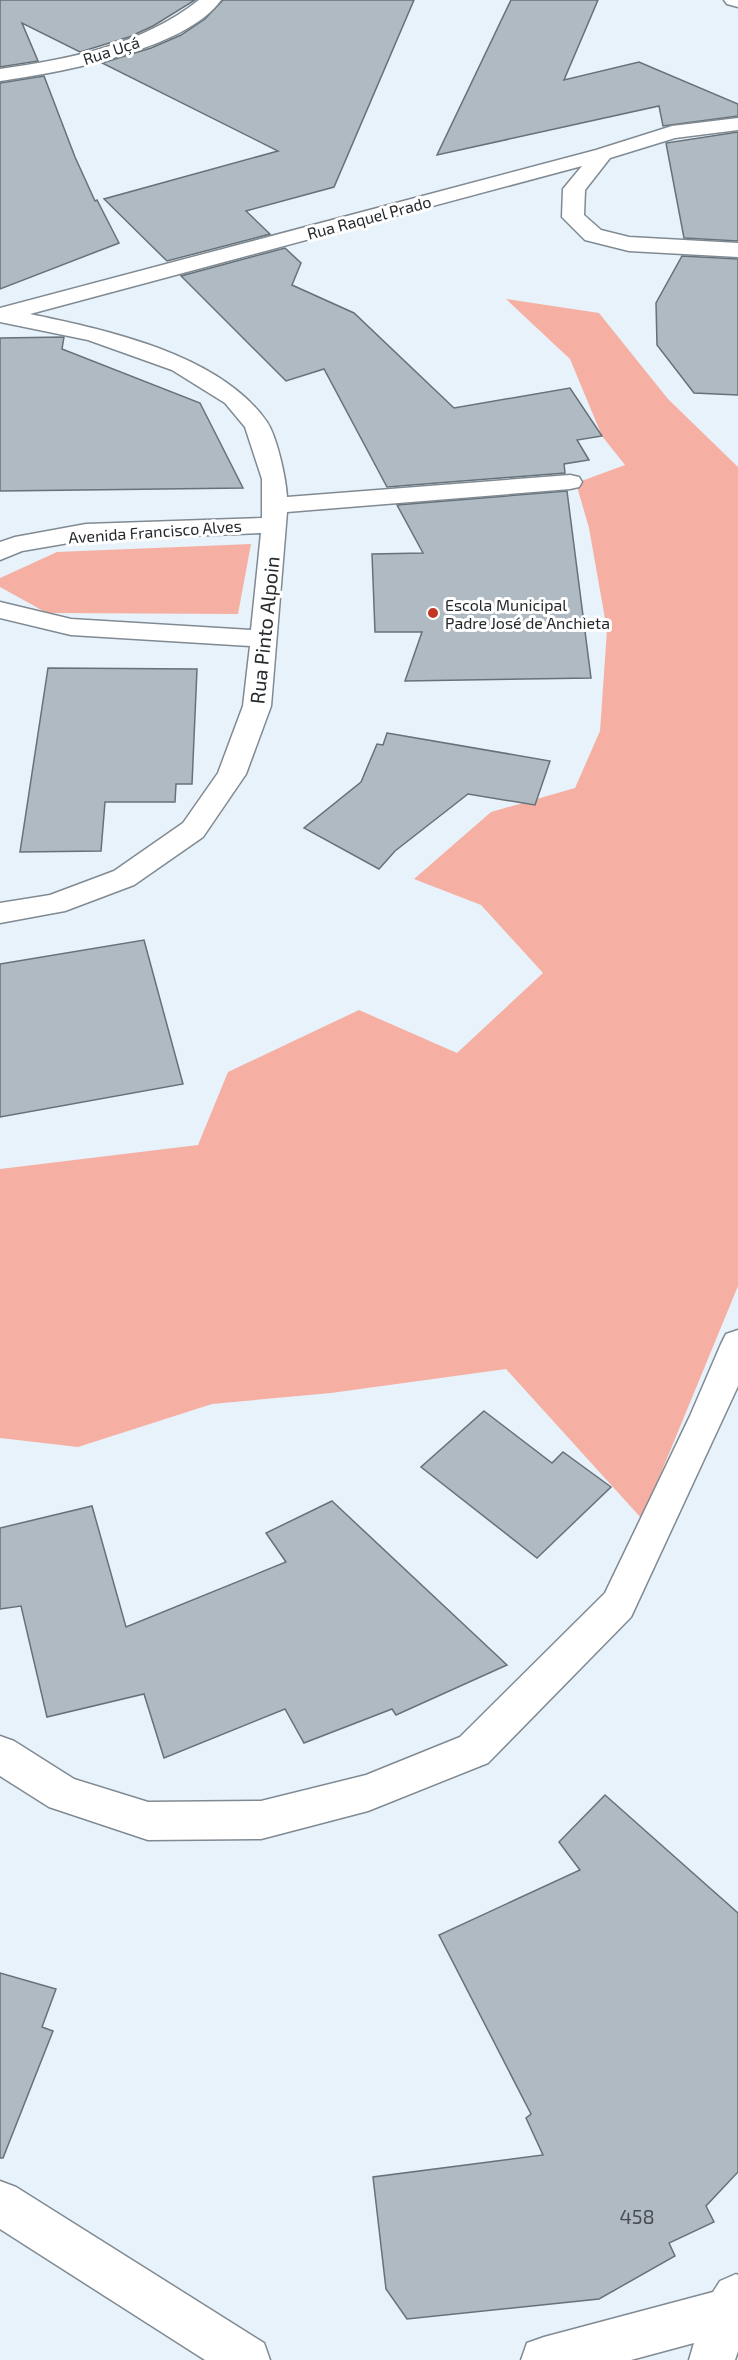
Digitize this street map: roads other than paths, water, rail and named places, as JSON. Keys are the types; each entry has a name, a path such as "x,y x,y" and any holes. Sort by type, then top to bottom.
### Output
{"street":[{"name":"Rua Uçá","path":"0,75 47,69 128,47 196,15 211,0"},
{"name":"Rua Raquel Prado","path":"0,315 603,154 672,132 738,124"},
{"path":"603,154 574,189 573,217 593,236 629,244 738,250"},
{"name":"Rua Pinto Alpoin","path":"0,315 94,334 180,365 233,398 257,425 274,479 275,515 257,706 232,774 193,830 124,878 54,904 0,913"},
{"name":"Avenida Francisco Alves","path":"0,552 15,545 86,532 275,515 570,482"},
{"path":"0,610 71,627 264,639"},
{"path":"0,1754 63,1794 148,1821 261,1820 368,1793 474,1750 618,1605 708,1416 738,1344"},
{"path":"0,2203 247,2360"},
{"path":"544,2360 733,2303"},
{"path":"712,2360 733,2303"}],"place":[{"name":"Escola Municipal Padre José de Anchieta","path":"433,613"}]}
